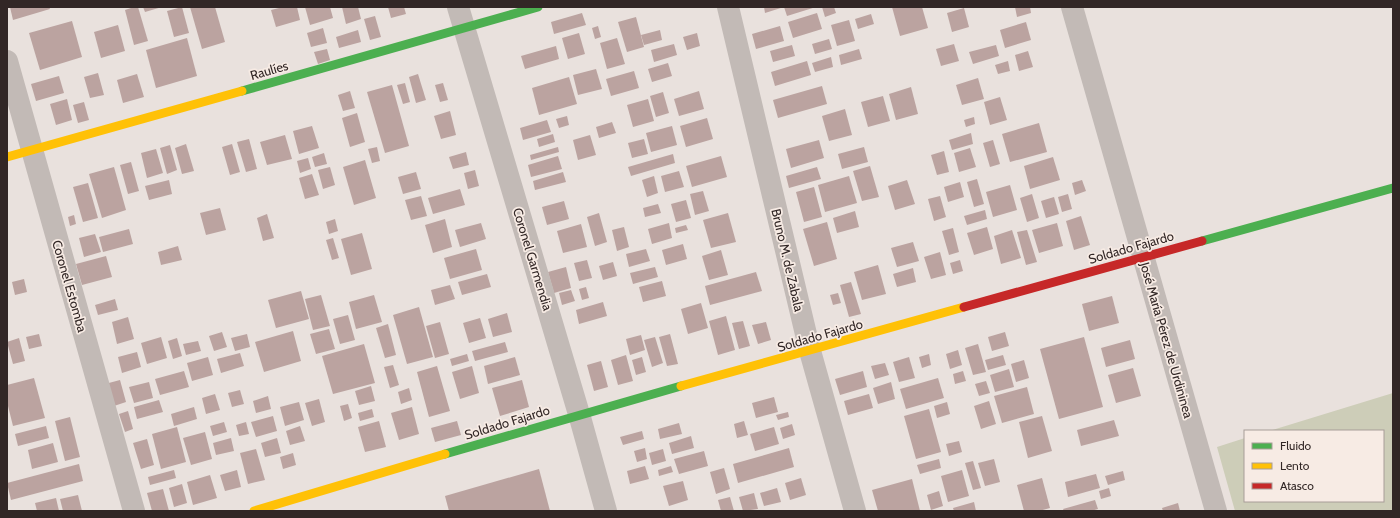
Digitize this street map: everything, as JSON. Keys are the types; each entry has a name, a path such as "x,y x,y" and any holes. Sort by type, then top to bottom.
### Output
{"street":[{"name":"Coronel Garmendia","path":"458,7 579,414 606,511"},
{"name":"Raulíes","path":"7,157 465,29 538,7"},
{"name":"Bruno M. de Zabala","path":"728,7 810,351 855,511"},
{"name":"José María Pérez de Urdininea","path":"1072,7 1216,511"},
{"name":"Coronel Estomba","path":"7,60 134,511"},
{"name":"Soldado Fajardo","path":"254,511 579,414 1393,188"}],"green space":[{"path":"1393,393 1393,511 1235,511 1217,447 1244,438 1244,502 1384,502 1384,430 1272,430"}],"building":[{"path":"10,7 49,7 50,9 13,20"},
{"path":"138,7 148,41 134,45 125,10"},
{"path":"143,7 162,7 145,12"},
{"path":"182,7 189,33 174,37 167,11"},
{"path":"190,7 215,7 225,42 202,49"},
{"path":"283,7 297,7 300,20 276,27 271,10"},
{"path":"305,7 330,7 333,18 310,25"},
{"path":"342,7 358,7 361,19 346,24"},
{"path":"388,7 404,7 406,14 391,18"},
{"path":"764,7 784,7 765,13"},
{"path":"784,7 816,7 787,16"},
{"path":"822,7 834,7 836,13 825,17"},
{"path":"892,7 922,7 928,28 900,36"},
{"path":"1015,7 1030,7 1031,13 1017,17"},
{"path":"964,8 969,27 952,32 947,13"},
{"path":"582,13 586,25 554,34 551,22"},
{"path":"817,13 822,29 793,38 788,22"},
{"path":"871,14 874,24 858,29 855,19"},
{"path":"375,16 381,37 370,40 364,19"},
{"path":"636,17 644,47 627,52 618,22"},
{"path":"849,20 855,41 837,46 831,25"},
{"path":"72,21 82,57 40,70 29,33"},
{"path":"1026,22 1031,40 1005,48 1000,30"},
{"path":"118,25 125,51 101,58 94,32"},
{"path":"598,26 601,37 595,39 592,28"},
{"path":"780,26 784,41 756,49 752,34"},
{"path":"323,28 327,43 311,47 307,33"},
{"path":"358,30 361,42 339,48 336,37"},
{"path":"660,30 662,40 644,45 641,35"},
{"path":"579,33 585,54 568,59 562,38"},
{"path":"697,33 700,46 687,50 683,37"},
{"path":"187,38 197,76 156,88 146,50"},
{"path":"617,38 625,64 607,69 600,43"},
{"path":"829,39 832,49 815,54 812,44"},
{"path":"674,44 677,55 654,62 651,50"},
{"path":"954,44 959,61 941,66 936,49"},
{"path":"792,45 795,56 773,62 770,51"},
{"path":"996,45 999,56 973,64 969,52"},
{"path":"556,46 559,59 525,69 521,56"},
{"path":"327,49 330,60 318,64 314,52"},
{"path":"859,49 862,59 841,65 839,55"},
{"path":"1028,51 1033,67 1019,71 1015,55"},
{"path":"831,57 833,67 815,72 812,63"},
{"path":"807,61 811,75 775,86 771,72"},
{"path":"1008,61 1010,71 998,74 995,65"},
{"path":"668,63 672,76 652,82 648,69"},
{"path":"596,69 602,89 578,95 573,75"},
{"path":"634,71 639,88 611,96 606,79"},
{"path":"98,73 104,95 90,98 84,77"},
{"path":"137,74 144,97 123,103 117,80"},
{"path":"418,74 426,100 416,103 409,77"},
{"path":"59,76 64,93 36,101 31,84"},
{"path":"569,77 577,104 539,115 532,88"},
{"path":"978,78 984,99 962,105 956,85"},
{"path":"405,83 410,102 403,104 397,85"},
{"path":"443,83 448,100 440,102 435,85"},
{"path":"392,85 409,146 385,153 367,92"},
{"path":"822,86 827,104 778,118 773,100"},
{"path":"911,87 918,114 896,120 889,94"},
{"path":"350,91 355,108 343,111 338,95"},
{"path":"699,91 704,109 679,116 674,99"},
{"path":"663,92 669,113 656,117 650,96"},
{"path":"883,96 890,121 868,127 861,102"},
{"path":"1000,97 1007,120 990,125 984,102"},
{"path":"67,99 72,120 56,125 50,104"},
{"path":"648,99 654,121 633,127 627,105"},
{"path":"84,102 89,120 78,123 73,105"},
{"path":"845,109 852,135 829,141 822,116"},
{"path":"450,111 456,135 441,139 434,116"},
{"path":"357,113 365,142 350,147 342,118"},
{"path":"567,116 569,125 559,128 556,119"},
{"path":"974,117 975,124 966,127 964,120"},
{"path":"707,118 713,139 686,147 680,126"},
{"path":"547,120 551,132 523,140 520,128"},
{"path":"612,122 616,133 599,138 596,127"},
{"path":"1039,123 1047,152 1010,162 1002,134"},
{"path":"312,126 319,148 299,154 293,131"},
{"path":"672,126 677,145 651,152 646,133"},
{"path":"971,133 973,144 952,150 949,140"},
{"path":"553,134 555,142 539,147 537,139"},
{"path":"285,135 292,159 267,165 260,142"},
{"path":"590,135 596,155 578,160 573,140"},
{"path":"249,139 257,169 246,172 237,142"},
{"path":"644,139 648,154 632,158 628,143"},
{"path":"819,140 824,158 791,168 786,149"},
{"path":"993,140 1000,164 990,167 983,143"},
{"path":"186,144 194,171 182,174 175,148"},
{"path":"232,144 240,172 230,175 222,147"},
{"path":"170,145 177,170 167,174 160,148"},
{"path":"377,147 380,161 372,163 368,149"},
{"path":"558,147 559,152 531,160 530,155"},
{"path":"864,147 868,162 842,169 838,154"},
{"path":"970,148 976,167 959,172 954,153"},
{"path":"156,149 163,173 147,178 141,153"},
{"path":"944,151 949,172 937,175 931,155"},
{"path":"466,152 469,165 453,169 449,157"},
{"path":"324,153 327,164 315,167 312,157"},
{"path":"673,154 675,163 631,176 628,167"},
{"path":"558,156 562,169 531,177 528,165"},
{"path":"721,156 727,177 692,187 686,166"},
{"path":"1053,157 1060,180 1030,189 1024,166"},
{"path":"308,158 311,169 300,173 297,161"},
{"path":"365,160 376,198 354,205 343,167"},
{"path":"131,162 139,191 128,194 120,165"},
{"path":"870,166 879,197 862,201 853,171"},
{"path":"114,167 126,210 102,218 89,174"},
{"path":"330,167 335,185 323,189 318,170"},
{"path":"817,167 821,179 789,188 786,176"},
{"path":"475,170 479,186 468,189 464,173"},
{"path":"679,171 684,187 665,192 661,176"},
{"path":"416,172 421,189 403,194 398,177"},
{"path":"563,172 566,182 535,190 533,181"},
{"path":"312,174 319,195 305,199 299,178"},
{"path":"654,176 658,193 647,197 642,180"},
{"path":"849,176 857,203 825,212 818,185"},
{"path":"977,179 984,204 974,207 967,182"},
{"path":"169,180 172,194 149,200 145,186"},
{"path":"907,180 915,204 895,210 888,186"},
{"path":"1082,180 1086,191 1075,195 1072,183"},
{"path":"960,182 964,197 948,202 944,187"},
{"path":"88,183 98,218 83,222 73,187"},
{"path":"1010,185 1017,210 993,217 986,192"},
{"path":"814,187 822,217 804,222 796,192"},
{"path":"460,189 465,205 433,214 428,198"},
{"path":"703,191 709,211 695,215 690,194"},
{"path":"1032,194 1039,218 1027,222 1020,198"},
{"path":"1068,194 1072,209 1062,212 1058,197"},
{"path":"421,196 427,216 411,220 405,200"},
{"path":"940,196 946,217 934,221 928,199"},
{"path":"1054,197 1059,214 1046,218 1041,201"},
{"path":"686,200 691,218 676,222 671,204"},
{"path":"564,201 569,219 547,225 542,207"},
{"path":"658,204 661,213 645,217 643,208"},
{"path":"220,208 226,230 206,235 200,213"},
{"path":"985,210 987,219 967,225 964,216"},
{"path":"855,211 859,227 837,233 833,218"},
{"path":"599,213 607,242 595,246 587,217"},
{"path":"728,213 736,242 711,248 703,220"},
{"path":"267,214 274,238 263,241 257,218"},
{"path":"74,215 76,224 70,226 68,217"},
{"path":"1081,216 1090,245 1074,250 1066,221"},
{"path":"335,219 338,231 329,234 326,222"},
{"path":"445,219 452,247 433,253 425,225"},
{"path":"827,222 837,259 814,266 803,229"},
{"path":"481,223 486,239 460,247 455,230"},
{"path":"669,223 672,238 652,244 648,229"},
{"path":"1057,223 1063,246 1039,253 1032,230"},
{"path":"581,224 587,247 563,253 557,231"},
{"path":"686,225 688,230 676,233 675,228"},
{"path":"624,227 629,247 617,251 612,230"},
{"path":"987,227 993,249 974,255 967,233"},
{"path":"953,228 959,252 949,255 942,231"},
{"path":"129,229 133,244 103,252 99,237"},
{"path":"1012,230 1021,258 1001,264 994,236"},
{"path":"1027,230 1037,262 1026,265 1017,232"},
{"path":"362,233 372,269 351,275 341,239"},
{"path":"95,234 101,252 84,257 79,238"},
{"path":"333,238 339,258 332,260 326,240"},
{"path":"913,242 919,261 897,267 891,248"},
{"path":"683,244 687,259 666,265 662,250"},
{"path":"178,246 182,260 161,265 158,252"},
{"path":"476,249 482,270 450,279 444,258"},
{"path":"646,249 650,261 629,267 626,254"},
{"path":"721,250 728,275 709,280 702,256"},
{"path":"940,252 946,275 931,279 924,257"},
{"path":"106,256 112,277 82,285 76,264"},
{"path":"587,260 592,278 579,281 574,263"},
{"path":"960,260 963,271 953,274 950,263"},
{"path":"613,262 617,276 603,280 599,266"},
{"path":"878,265 886,294 862,300 854,272"},
{"path":"566,267 571,288 554,293 548,272"},
{"path":"655,267 658,277 633,284 630,273"},
{"path":"913,268 916,282 897,287 893,274"},
{"path":"756,272 762,291 710,305 705,286"},
{"path":"487,274 491,287 462,295 458,282"},
{"path":"24,279 27,292 15,295 12,282"},
{"path":"662,281 666,296 643,302 639,287"},
{"path":"851,282 861,314 849,317 840,285"},
{"path":"450,285 455,299 435,305 431,290"},
{"path":"586,287 589,298 582,300 579,289"},
{"path":"571,290 575,301 562,305 559,293"},
{"path":"301,291 309,319 276,328 268,300"},
{"path":"838,293 841,303 833,305 830,295"},
{"path":"321,295 330,326 313,330 305,299"},
{"path":"374,295 382,322 356,329 349,302"},
{"path":"1112,296 1119,323 1089,331 1082,304"},
{"path":"115,299 118,310 98,315 95,305"},
{"path":"603,302 607,316 579,324 576,310"},
{"path":"701,303 708,328 688,334 681,309"},
{"path":"419,307 433,357 407,364 393,315"},
{"path":"507,313 512,332 493,337 488,319"},
{"path":"348,315 355,340 340,344 333,319"},
{"path":"726,316 735,350 718,355 709,321"},
{"path":"128,317 134,339 117,344 112,322"},
{"path":"480,318 486,338 469,343 463,323"},
{"path":"743,321 750,346 739,349 732,323"},
{"path":"440,322 449,354 435,358 426,326"},
{"path":"766,322 771,340 758,344 752,325"},
{"path":"388,324 396,355 385,358 376,328"},
{"path":"329,329 335,349 316,354 310,334"},
{"path":"293,331 301,361 264,372 255,342"},
{"path":"222,332 227,347 214,351 209,336"},
{"path":"1005,332 1009,346 992,351 988,337"},
{"path":"39,334 42,346 29,349 26,337"},
{"path":"247,334 250,347 235,351 231,338"},
{"path":"670,334 678,364 667,366 659,337"},
{"path":"641,335 645,350 630,355 626,339"},
{"path":"161,337 167,358 147,364 141,343"},
{"path":"655,337 663,363 652,367 644,340"},
{"path":"1084,337 1103,407 1059,419 1040,349"},
{"path":"19,338 25,361 13,364 7,342"},
{"path":"177,338 182,356 173,359 168,341"},
{"path":"1130,340 1135,359 1106,367 1101,348"},
{"path":"198,341 201,351 186,355 183,344"},
{"path":"505,342 508,352 475,361 472,351"},
{"path":"364,344 375,383 333,394 322,356"},
{"path":"978,344 986,372 973,375 965,348"},
{"path":"958,350 962,365 950,369 946,354"},
{"path":"137,352 141,367 122,373 118,357"},
{"path":"240,353 244,366 221,373 217,359"},
{"path":"467,354 469,361 452,366 450,359"},
{"path":"929,354 931,365 922,368 919,357"},
{"path":"626,355 633,381 618,385 611,360"},
{"path":"1003,355 1006,365 988,370 985,360"},
{"path":"208,357 213,375 192,381 187,363"},
{"path":"515,357 520,375 488,384 484,366"},
{"path":"642,357 646,372 636,375 632,360"},
{"path":"909,357 915,378 899,382 893,362"},
{"path":"1024,360 1029,378 1016,382 1011,364"},
{"path":"601,361 608,387 594,391 587,365"},
{"path":"885,363 889,375 875,379 871,366"},
{"path":"393,365 399,385 390,388 384,367"},
{"path":"437,366 450,411 429,417 417,372"},
{"path":"472,366 479,393 460,399 452,372"},
{"path":"1133,368 1141,396 1116,403 1108,375"},
{"path":"1009,369 1014,387 995,392 990,375"},
{"path":"184,371 189,387 160,395 155,379"},
{"path":"863,371 867,387 840,395 835,379"},
{"path":"963,371 966,381 955,384 953,374"},
{"path":"34,378 45,418 13,426 7,402 7,385"},
{"path":"938,378 944,398 906,409 900,389"},
{"path":"120,380 126,402 111,407 105,384"},
{"path":"522,380 529,407 500,416 492,388"},
{"path":"986,381 990,393 979,396 975,384"},
{"path":"149,382 153,398 134,403 129,387"},
{"path":"891,382 895,399 878,404 873,388"},
{"path":"371,386 375,401 359,405 355,391"},
{"path":"1027,387 1034,414 1002,423 994,396"},
{"path":"409,388 412,400 401,404 398,392"},
{"path":"240,390 244,404 232,407 228,393"},
{"path":"215,394 220,410 206,414 202,398"},
{"path":"869,394 873,408 848,415 844,401"},
{"path":"268,396 271,409 256,413 253,401"},
{"path":"774,397 778,412 756,418 752,403"},
{"path":"319,399 325,422 312,426 305,403"},
{"path":"159,400 163,412 137,419 134,407"},
{"path":"989,401 996,424 981,429 974,406"},
{"path":"299,402 304,420 285,426 280,407"},
{"path":"947,402 950,414 937,418 934,406"},
{"path":"348,404 352,418 344,421 340,406"},
{"path":"194,407 197,419 174,426 171,414"},
{"path":"412,407 419,434 399,440 391,413"},
{"path":"372,409 374,417 360,421 358,413"},
{"path":"929,409 941,452 916,459 904,416"},
{"path":"128,411 133,429 125,432 119,414"},
{"path":"788,412 789,417 778,420 776,415"},
{"path":"273,416 277,431 256,437 251,422"},
{"path":"1042,416 1052,451 1028,458 1019,422"},
{"path":"70,417 80,457 65,461 55,421"},
{"path":"1114,420 1119,436 1081,446 1077,430"},
{"path":"379,421 386,447 365,452 358,427"},
{"path":"457,421 461,435 435,442 431,428"},
{"path":"744,421 748,435 737,438 734,424"},
{"path":"224,422 227,432 213,436 210,426"},
{"path":"246,422 249,434 239,436 236,425"},
{"path":"679,423 682,434 660,439 658,429"},
{"path":"792,424 795,435 783,439 780,428"},
{"path":"46,426 49,438 18,446 15,434"},
{"path":"300,426 305,441 290,445 286,431"},
{"path":"177,427 186,462 161,469 152,434"},
{"path":"774,427 779,444 755,451 750,434"},
{"path":"642,431 644,439 623,445 620,437"},
{"path":"205,432 212,459 191,465 183,438"},
{"path":"691,436 694,448 672,454 669,443"},
{"path":"231,438 234,451 216,455 213,443"},
{"path":"277,438 281,453 265,457 261,443"},
{"path":"147,439 154,465 141,469 133,443"},
{"path":"959,441 962,452 949,456 946,444"},
{"path":"53,443 58,462 32,469 28,450"},
{"path":"645,448 647,459 637,462 634,451"},
{"path":"789,448 794,467 738,483 733,464"},
{"path":"256,449 265,480 248,484 240,453"},
{"path":"663,449 666,461 652,465 649,453"},
{"path":"704,451 708,466 679,474 674,459"},
{"path":"293,453 296,465 283,469 280,457"},
{"path":"939,459 941,468 920,474 917,465"},
{"path":"994,459 1000,482 985,486 978,463"},
{"path":"973,461 981,488 973,490 965,463"},
{"path":"79,464 83,481 11,500 7,483"},
{"path":"645,466 649,479 630,484 627,471"},
{"path":"671,466 673,472 659,476 658,470"},
{"path":"724,468 730,489 716,494 710,472"},
{"path":"539,469 550,511 449,511 445,496"},
{"path":"174,470 176,478 150,485 148,477"},
{"path":"237,470 241,487 225,491 220,475"},
{"path":"962,470 969,496 948,502 941,476"},
{"path":"1123,471 1125,480 1108,485 1105,476"},
{"path":"1096,474 1100,488 1068,497 1065,482"},
{"path":"210,475 217,498 193,505 187,482"},
{"path":"801,478 806,495 790,500 785,483"},
{"path":"1042,478 1050,508 1039,511 1024,511 1017,485"},
{"path":"912,479 920,511 878,511 872,490"},
{"path":"683,481 688,500 669,506 663,486"},
{"path":"182,484 187,503 174,507 169,488"},
{"path":"777,488 781,502 764,506 760,493"},
{"path":"1109,488 1111,496 1101,499 1099,491"},
{"path":"163,489 169,511 152,511 147,493"},
{"path":"939,491 943,506 931,510 927,495"},
{"path":"754,493 758,509 743,511 739,497"},
{"path":"78,495 82,511 63,511 60,499"},
{"path":"730,497 734,511 721,511 718,500"},
{"path":"56,498 59,511 37,511 35,503"},
{"path":"1095,500 1098,509 1091,511 1064,511 1063,509"},
{"path":"974,502 976,511 954,511 953,508"},
{"path":"1178,503 1180,511 1163,511 1162,508"}],"traffic: fast":[{"path":"242,91 538,7"},
{"path":"1202,241 1393,188"},
{"path":"445,454 681,386"}],"traffic: slow":[{"path":"7,157 242,91"},
{"path":"681,386 964,307"},
{"path":"254,511 445,454"}],"traffic: jam":[{"path":"964,307 1202,241"}]}
